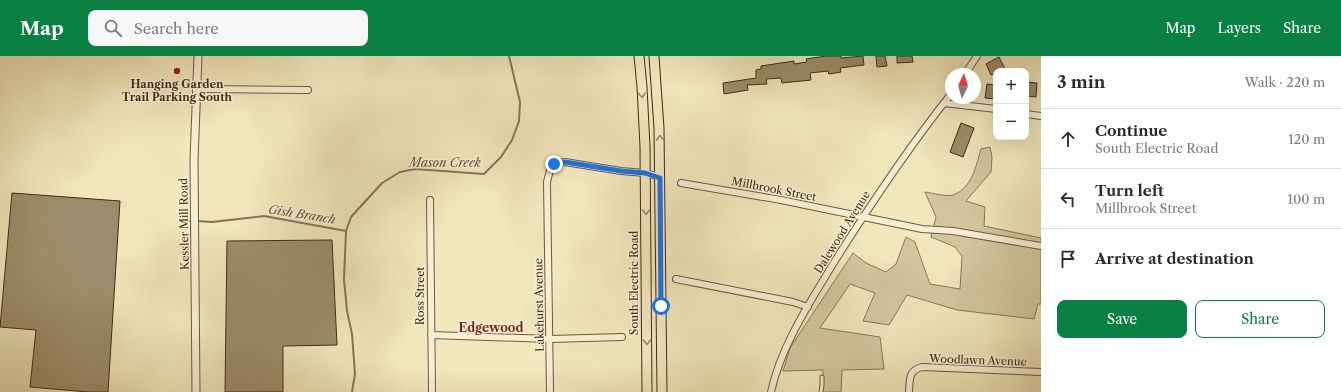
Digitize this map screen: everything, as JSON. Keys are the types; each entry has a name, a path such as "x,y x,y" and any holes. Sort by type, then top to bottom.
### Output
{"main road":[{"name":"South Electric Road","path":"638,56 644,114 647,392"},
{"path":"654,56 660,128 662,392"}],"street":[{"name":"Kessler Mill Road","path":"196,392 194,160 198,56"},
{"path":"969,68 977,56"},
{"path":"196,89 308,90"},
{"path":"944,103 993,110"},
{"name":"Dalewood Avenue","path":"771,392 784,352 808,307 862,217 944,103"},
{"path":"1029,114 1041,116"},
{"name":"Lakehurst Avenue","path":"550,392 548,217 549,172 554,164 565,162 621,171 645,173"},
{"path":"645,173 660,178"},
{"name":"Millbrook Street","path":"681,183 781,200 922,229 954,232 1041,246"},
{"name":"Ross Street","path":"430,200 430,335 432,392"},
{"path":"676,279 793,302 808,307"},
{"path":"430,335 550,339 622,337"},
{"name":"Woodlawn Avenue","path":"909,392 910,375 912,371 922,367 1041,372"}],"lane":[{"path":"821,392 822,377"}],"shaded area":[{"path":"990,147 992,157 991,172 966,201 985,207 984,226 1041,238 1041,304 1038,304 1034,319 957,310 907,295 889,325 863,321 875,293 850,284 820,328 880,337 884,369 842,370 841,392 822,392 823,370 783,371 790,348 853,253 866,263 886,272 896,264 906,237 915,242 930,284 960,289 962,256 955,247 931,237 936,217 925,192 947,196 959,192 969,182 981,149"}],"building":[{"path":"826,56 841,56 841,58 863,56 864,65 840,68 841,72 829,74 828,71 810,73 811,80 782,83 781,78 766,79 767,84 747,85 748,90 724,94 723,83 756,78 756,70 761,69 761,66 794,61 794,64 807,62 806,59"},
{"path":"876,56 885,56 887,66 877,67"},
{"path":"897,56 912,56 913,62 897,63"},
{"path":"999,57 1004,68 993,68 993,74 991,75 986,64"},
{"path":"1029,82 1037,83 1036,97 1029,96"},
{"path":"987,84 993,85 993,99 985,98"},
{"path":"961,123 974,128 963,157 950,152"},
{"path":"12,193 120,201 108,392 88,392 30,387 36,330 0,327"},
{"path":"332,240 337,345 283,346 283,392 225,392 227,241"}],"waterway":[{"name":"Mason Creek","path":"352,392 355,374 352,334 347,311 344,279 346,231 351,217 382,183 400,172 415,169 484,174 501,157 512,140 519,121 520,102 509,56"},
{"name":"Gish Branch","path":"197,221 212,222 264,216 346,231"},
{"name":"Gish Branch","path":"184,221 192,221"}],"place":[{"name":"Hanging Garden Trail Parking South","path":"177,71"}],"district":[{"name":"Edgewood","path":"491,327"}],"route":[{"path":"554,164 565,162 621,171 645,173 660,178 661,306"}]}
